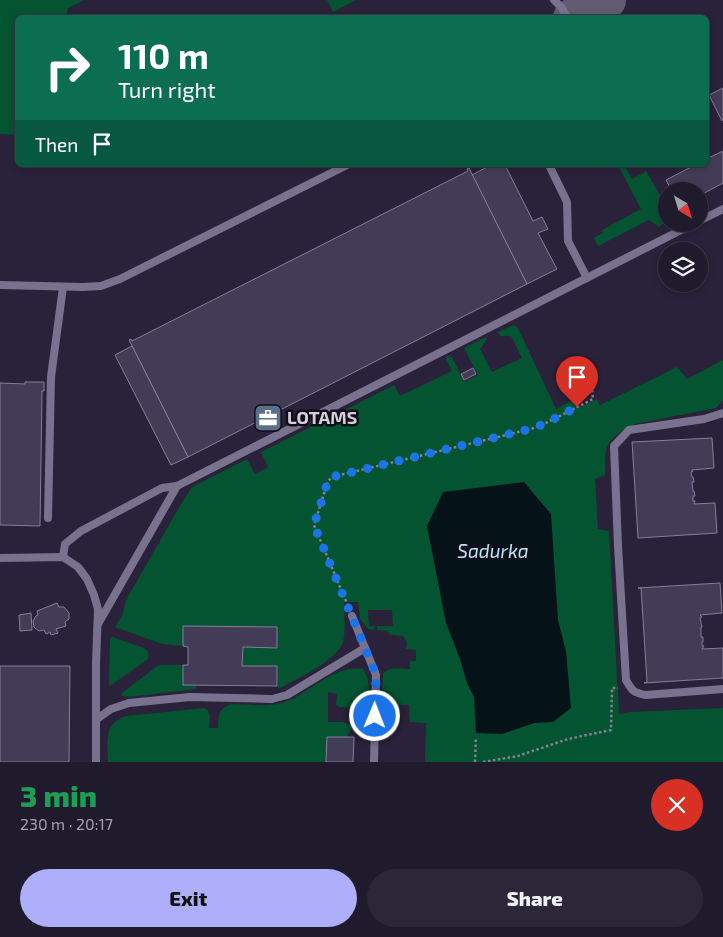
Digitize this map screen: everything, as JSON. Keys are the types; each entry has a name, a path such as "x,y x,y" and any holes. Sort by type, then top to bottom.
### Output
{"lane":[{"path":"554,0 566,15"},
{"path":"0,285 100,286 120,279 343,167"},
{"path":"550,167 567,202 568,241 587,278"},
{"path":"708,216 723,209"},
{"path":"63,556 65,544 81,531 162,488 177,486 678,232"},
{"path":"48,518 51,377 63,287"},
{"path":"723,412 704,419 629,430 614,446 626,680 636,693 646,695 723,689"},
{"path":"98,626 177,486"},
{"path":"0,558 63,556 78,567 87,579 98,609 96,762"},
{"path":"352,616 376,675 374,762"},
{"path":"96,718 111,709 129,703 190,697 272,699 287,695 365,648"}],"path":[{"path":"352,616 314,525 328,481 332,477 530,429 544,424 593,399 592,389"},
{"path":"483,762 518,756 568,739 611,730 612,688 630,687"},
{"path":"475,762 476,737"}],"green space":[{"path":"0,0 84,0 68,8 66,15 15,15 15,135 0,134"},
{"path":"327,0 356,0 333,12"},
{"path":"619,167 625,167 632,179 646,171 658,192 658,226 649,220 598,246 594,238 603,233 602,230 641,209"},
{"path":"514,325 518,328 556,409 575,399 580,407 597,399 600,405 677,367 687,379 723,360 723,400 716,408 635,424 626,428 617,434 607,446 605,475 595,479 598,529 609,531 619,714 723,708 723,762 425,762 426,723 410,722 409,705 386,704 382,700 383,674 385,671 399,668 410,669 410,661 416,661 416,650 406,649 407,642 403,636 377,630 377,626 393,626 392,610 368,610 369,626 375,626 374,630 368,629 360,619 358,602 344,602 343,642 333,656 315,669 278,689 277,666 242,666 243,647 277,648 277,627 183,627 183,646 162,644 115,627 123,614 126,600 192,487 247,459 255,474 268,467 261,452 394,385 400,396 452,371 446,359 447,356 452,357 464,382 478,375 464,348 486,337 487,339 480,349 492,372 522,358 511,336 501,336 497,332"},
{"path":"112,637 144,648 147,651 148,659 110,686 110,639"},
{"path":"160,665 183,665 183,685 196,685 196,689 125,697 121,695 122,693"},
{"path":"362,668 368,680 369,701 357,708 339,707 336,705 337,694 328,692 328,722 343,722 353,726 347,737 327,737 326,762 108,762 108,734 113,724 126,716 205,708 210,716 209,728 218,728 221,711 226,706 231,704 278,704 301,694 333,674"}],"water":[{"name":"Sadurka","path":"524,482 551,514 558,620 566,651 571,708 553,722 534,723 502,734 476,733 474,697 467,683 446,623 427,526 443,492"}],"building":[{"path":"723,88 723,120 722,121 709,95"},
{"path":"723,151 723,183 708,191 708,182 667,182 666,180 691,167 709,167 709,158"},
{"path":"487,167 506,167 533,221 542,217 548,229 538,233 557,269 527,284 472,175"},
{"path":"469,168 527,284 188,457 129,340 131,339 132,341 468,171 467,169"},
{"path":"132,346 188,457 171,465 115,355"},
{"path":"473,368 476,374 464,380 461,374"},
{"path":"25,382 44,382 44,391 42,391 40,526 0,525 0,383 25,384"},
{"path":"712,438 714,468 692,470 691,472 694,482 692,482 695,496 693,496 694,504 715,503 717,533 638,538 632,442"},
{"path":"720,583 722,613 700,615 702,617 700,618 702,627 701,637 703,637 702,646 704,646 702,649 723,648 723,678 644,683 647,682 641,588 638,588"},
{"path":"57,603 59,607 64,607 69,613 69,619 65,622 66,626 56,629 58,633 51,635 50,632 46,634 44,630 39,631 36,629 33,621 38,615 37,611"},
{"path":"31,613 32,630 20,631 19,615"},
{"path":"183,626 277,627 277,648 243,647 242,666 277,666 277,686 183,685 183,665 188,665 188,647 183,646"},
{"path":"0,666 70,666 69,762 0,762"},
{"path":"327,737 354,737 353,762 326,762"}],"taxiway":[{"path":"578,15 606,0"}],"place":[{"name":"LOTAMS","path":"268,418"}],"route":[{"path":"375,716 376,675 314,525 328,481 332,477 530,429 577,407"}]}
